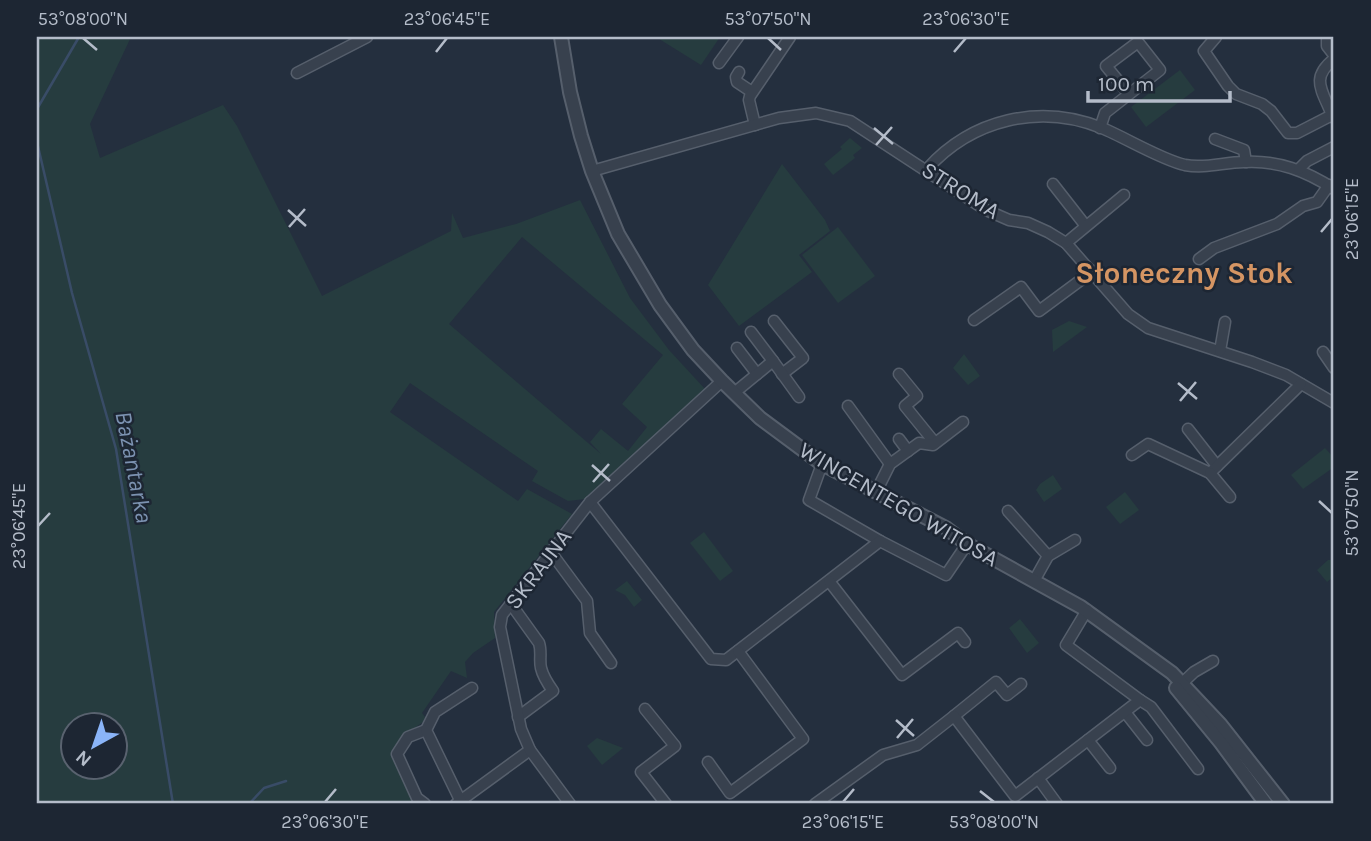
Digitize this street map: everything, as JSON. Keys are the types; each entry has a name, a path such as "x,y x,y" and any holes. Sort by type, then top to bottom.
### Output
{"street":[{"path":"297,73 367,37"},
{"name":"WINCENTEGO WITOSA","path":"561,37 570,92 592,171 618,234 648,288 688,342 722,381 780,434 822,464 946,528 967,544 1087,610 1172,673 1266,804"},
{"path":"719,63 738,37"},
{"path":"755,125 749,100 752,92 790,37"},
{"path":"1216,37 1204,51 1228,86 1236,94 1262,104 1271,111 1288,133 1297,133 1333,117 1321,88 1320,74 1334,57 1327,42"},
{"path":"1100,128 1105,113 1160,70 1138,42 1106,66 1129,94"},
{"path":"739,72 737,82 752,92"},
{"name":"STROMA","path":"592,171 807,113 838,117 861,126 986,210 1009,220 1028,223 1066,243 1128,314 1148,328 1274,371 1334,403"},
{"path":"927,169 936,159 986,127 1016,118 1060,116 1100,128 1183,165 1204,167 1247,162 1279,164 1300,169 1331,187 1317,202 1303,205 1277,224 1213,248 1199,259"},
{"path":"1215,139 1244,150 1247,162"},
{"path":"1300,169 1307,161 1334,147"},
{"path":"1053,184 1085,225"},
{"path":"1066,243 1124,195"},
{"path":"974,320 1021,287 1039,311 1093,271"},
{"path":"774,321 803,358 782,374"},
{"path":"1220,351 1225,321"},
{"path":"751,332 799,397"},
{"path":"737,348 757,374"},
{"path":"1323,352 1334,368"},
{"path":"734,393 773,361"},
{"path":"899,374 917,396 905,406 935,443"},
{"name":"SKRAJNA","path":"570,804 530,750 518,717 500,627 502,615 590,502 722,381"},
{"path":"1214,469 1301,384"},
{"path":"848,406 890,464"},
{"path":"876,492 890,464 919,443 933,445 962,422"},
{"path":"1188,429 1230,497"},
{"path":"899,439 908,451"},
{"path":"1132,455 1149,444 1214,469"},
{"path":"822,464 808,500 880,541 946,575 967,544"},
{"path":"590,502 711,659 726,660 738,652 880,541"},
{"path":"1008,512 1048,556"},
{"path":"1034,581 1048,556 1075,540"},
{"path":"550,551 587,601 590,633 611,663"},
{"path":"829,581 902,675 958,633 965,642"},
{"path":"511,604 539,643 540,666 553,691 518,717"},
{"path":"1087,610 1066,645 1151,707 1198,769"},
{"path":"708,762 730,793 803,739 738,652"},
{"path":"1179,686 1194,672 1213,661"},
{"path":"815,804 883,755 918,745 996,682 1007,695 1021,684"},
{"name":"WINCENTEGO WITOSA","path":"1179,686 1241,748 1283,804"},
{"path":"425,804 416,798 397,754 408,737 426,730 435,712 472,688"},
{"path":"954,716 1018,800 1038,778 1140,701"},
{"path":"645,709 675,746 641,772 666,804"},
{"path":"1125,712 1147,740"},
{"path":"426,730 459,803 530,750"},
{"path":"1088,740 1110,768"},
{"path":"1038,778 1057,804"}],"green space":[{"path":"37,37 131,37 90,124 100,158 223,105 237,126 322,296 451,231 452,213 463,238 516,224 580,200 630,298 669,350 705,389 585,499 568,501 532,481 538,471 410,383 390,412 518,501 527,489 572,514 494,612 495,638 465,662 467,678 451,671 422,713 425,717 423,722 406,734 391,753 418,804 37,804","holes":["522,237 663,355 622,404 647,427 628,451 601,429 590,442 601,454 449,324"]},
{"path":"656,37 720,37 701,65"},
{"path":"1180,70 1195,90 1146,127 1131,107"},
{"path":"850,138 862,148 853,155 855,158 833,175 824,164 842,149 840,147"},
{"path":"782,164 825,220 830,231 799,255 812,272 739,326 708,285"},
{"path":"838,227 875,276 838,303 802,255"},
{"path":"1069,321 1087,327 1053,352 1052,330"},
{"path":"964,354 980,376 968,385 953,368"},
{"path":"1325,448 1334,458 1334,467 1303,489 1291,475"},
{"path":"1053,475 1062,489 1044,502 1036,490"},
{"path":"1125,492 1139,510 1120,524 1106,507"},
{"path":"704,532 733,571 720,581 690,543"},
{"path":"1328,560 1334,560 1334,576 1327,582 1317,570"},
{"path":"627,581 642,600 634,607 625,595 615,590"},
{"path":"1020,619 1039,643 1027,653 1009,628"},
{"path":"597,738 623,748 602,765 587,746"}],"waterway":[{"name":"Bażantarka","path":"37,109 79,37"},
{"name":"Bażantarka","path":"37,142 72,293 116,449 173,804"},
{"path":"249,804 264,788 286,781"}],"district":[{"name":"Słoneczny Stok","path":"1184,273"}]}
